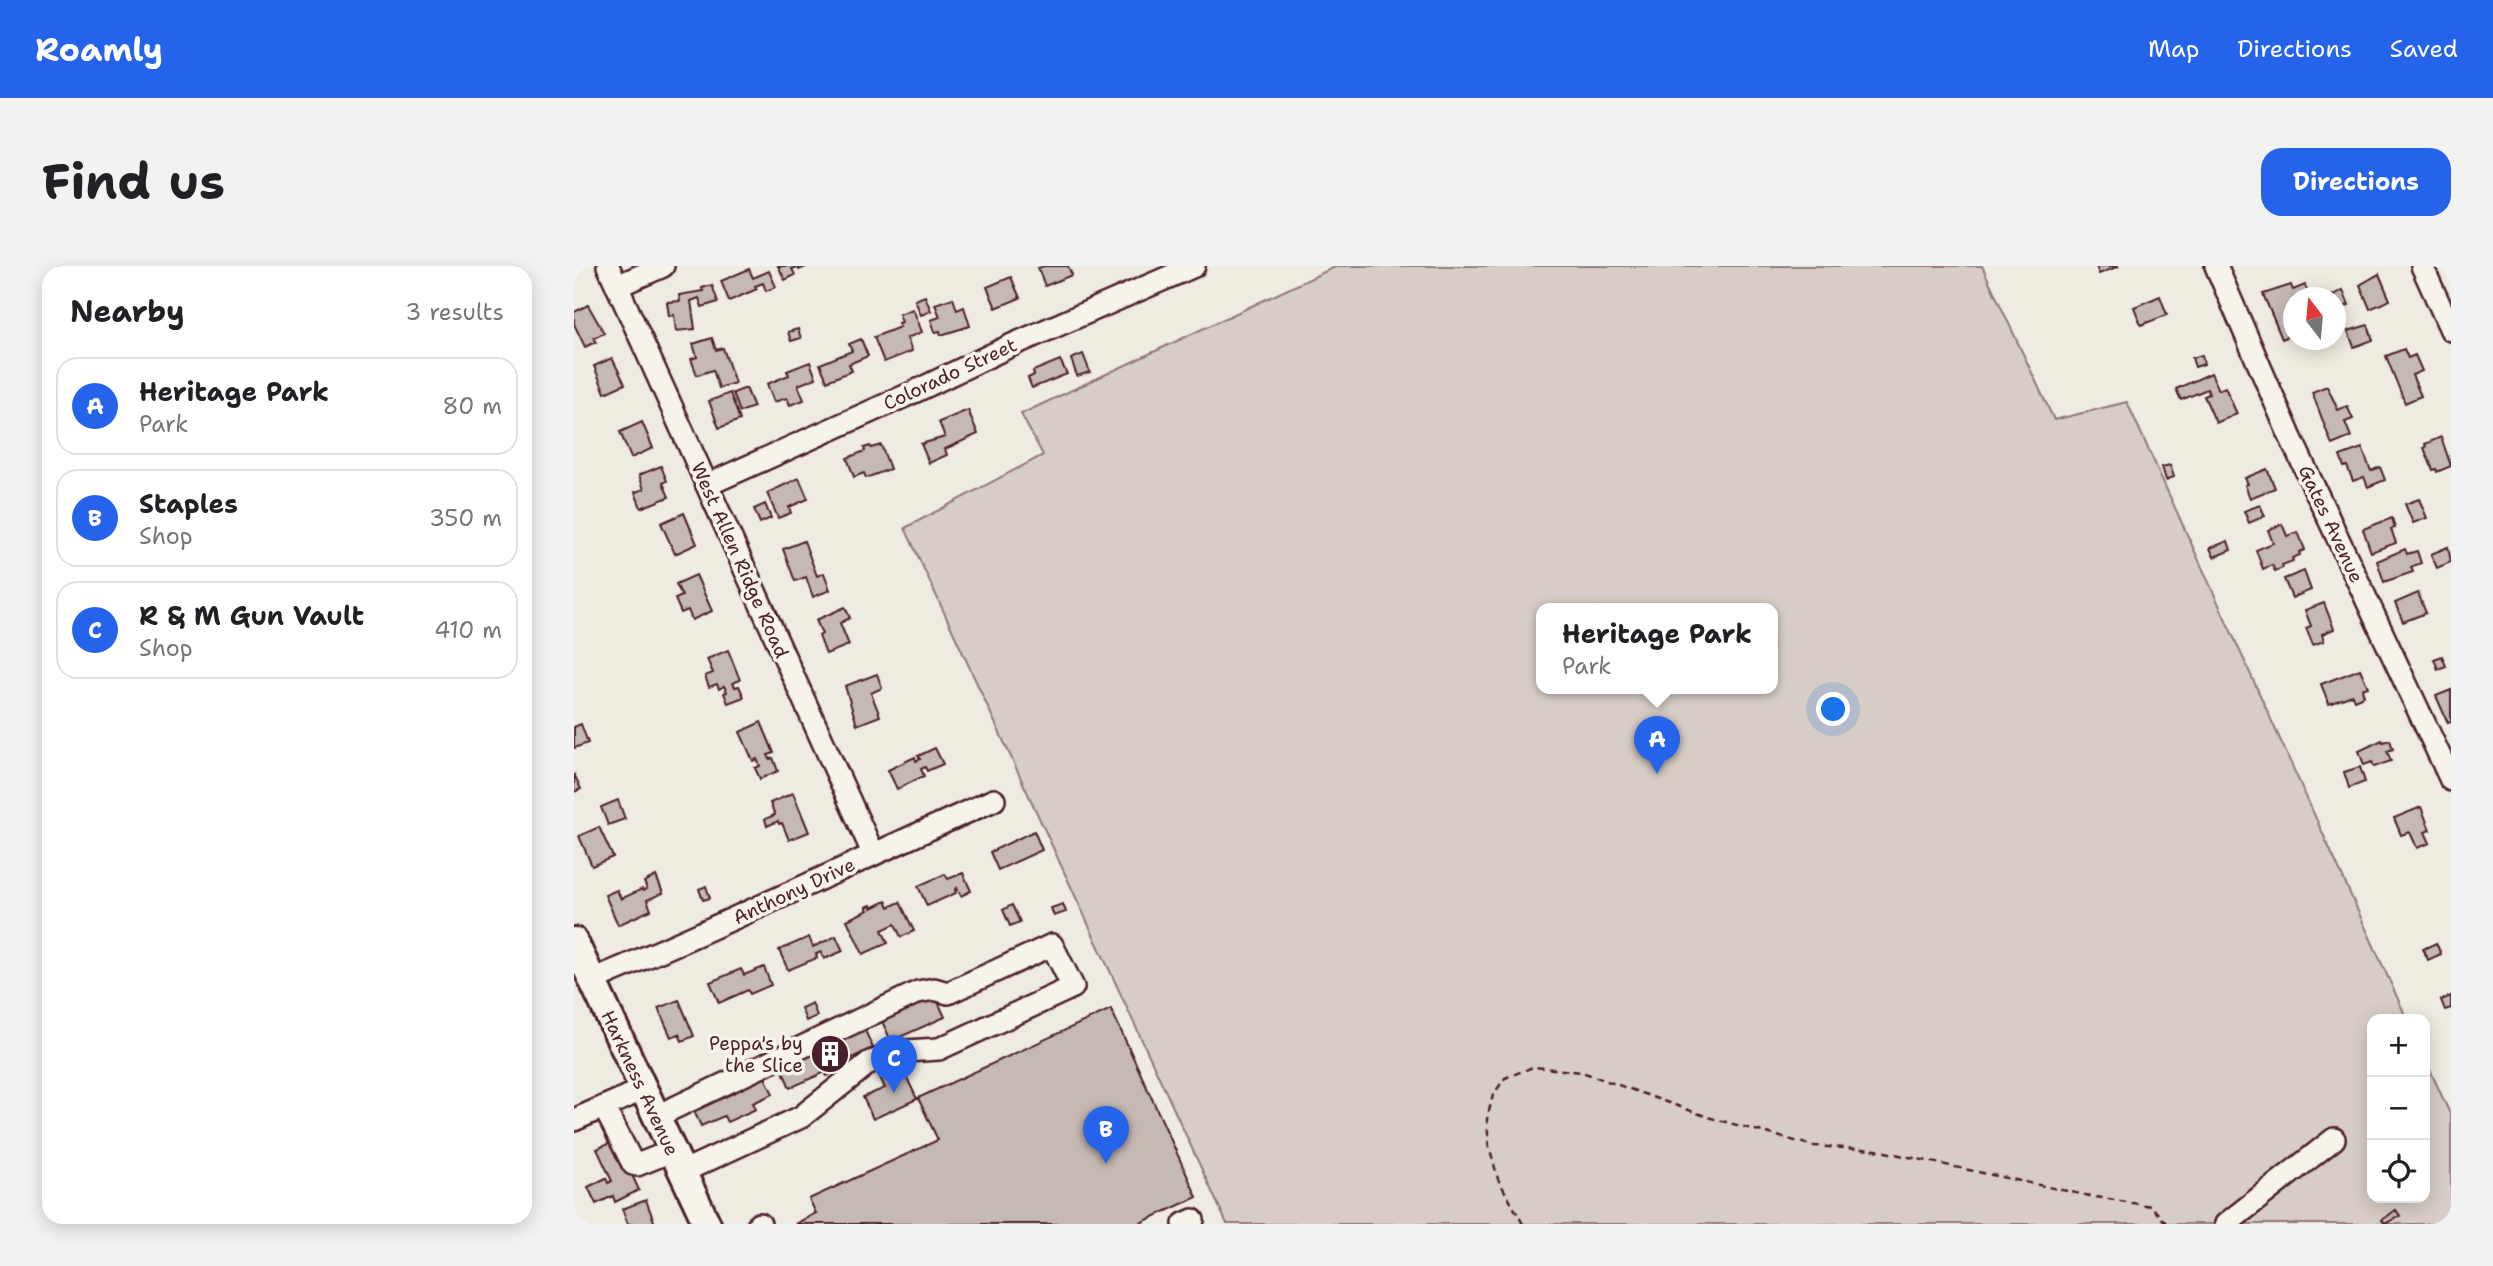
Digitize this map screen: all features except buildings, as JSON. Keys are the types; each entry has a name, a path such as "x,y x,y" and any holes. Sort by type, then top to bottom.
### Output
{"main road":[{"name":"Harkness Avenue","path":"574,941 707,1224"}],"street":[{"name":"West Allen Ridge Road","path":"608,266 873,853"},
{"path":"617,286 663,266"},
{"name":"Colorado Street","path":"707,485 1012,345 1194,266"},
{"name":"Gates Avenue","path":"2216,266 2290,436 2445,753 2451,780"},
{"path":"2422,266 2451,330"},
{"name":"Anthony Drive","path":"592,980 690,940 873,853 994,800"},
{"path":"604,1107 633,1164 677,1162 801,1117 870,1062 906,1051 939,1049 1073,987 1052,944 948,993 934,989 918,992 655,1117"},
{"path":"574,1120 642,1090"},
{"path":"2227,1224 2334,1139"}],"path":[{"path":"1523,1224 1498,1178 1489,1146 1487,1119 1493,1095 1505,1078 1533,1067 1581,1072 1711,1118 1814,1146 1876,1150 2090,1196 2151,1206 2167,1224"}],"shaded area":[{"path":"1337,266 1982,266 2054,420 2127,402 2405,1014 2367,1014 2367,1203 2430,1203 2430,1070 2451,1116 2451,1224 1227,1224 905,528 1043,455 1021,414"}],"place":[{"name":"Heritage Park","path":"1657,774"},
{"name":"Peppa's by the Slice","path":"830,1054"},
{"name":"R & M Gun Vault","path":"894,1093"},
{"name":"Staples","path":"1106,1164"}]}
